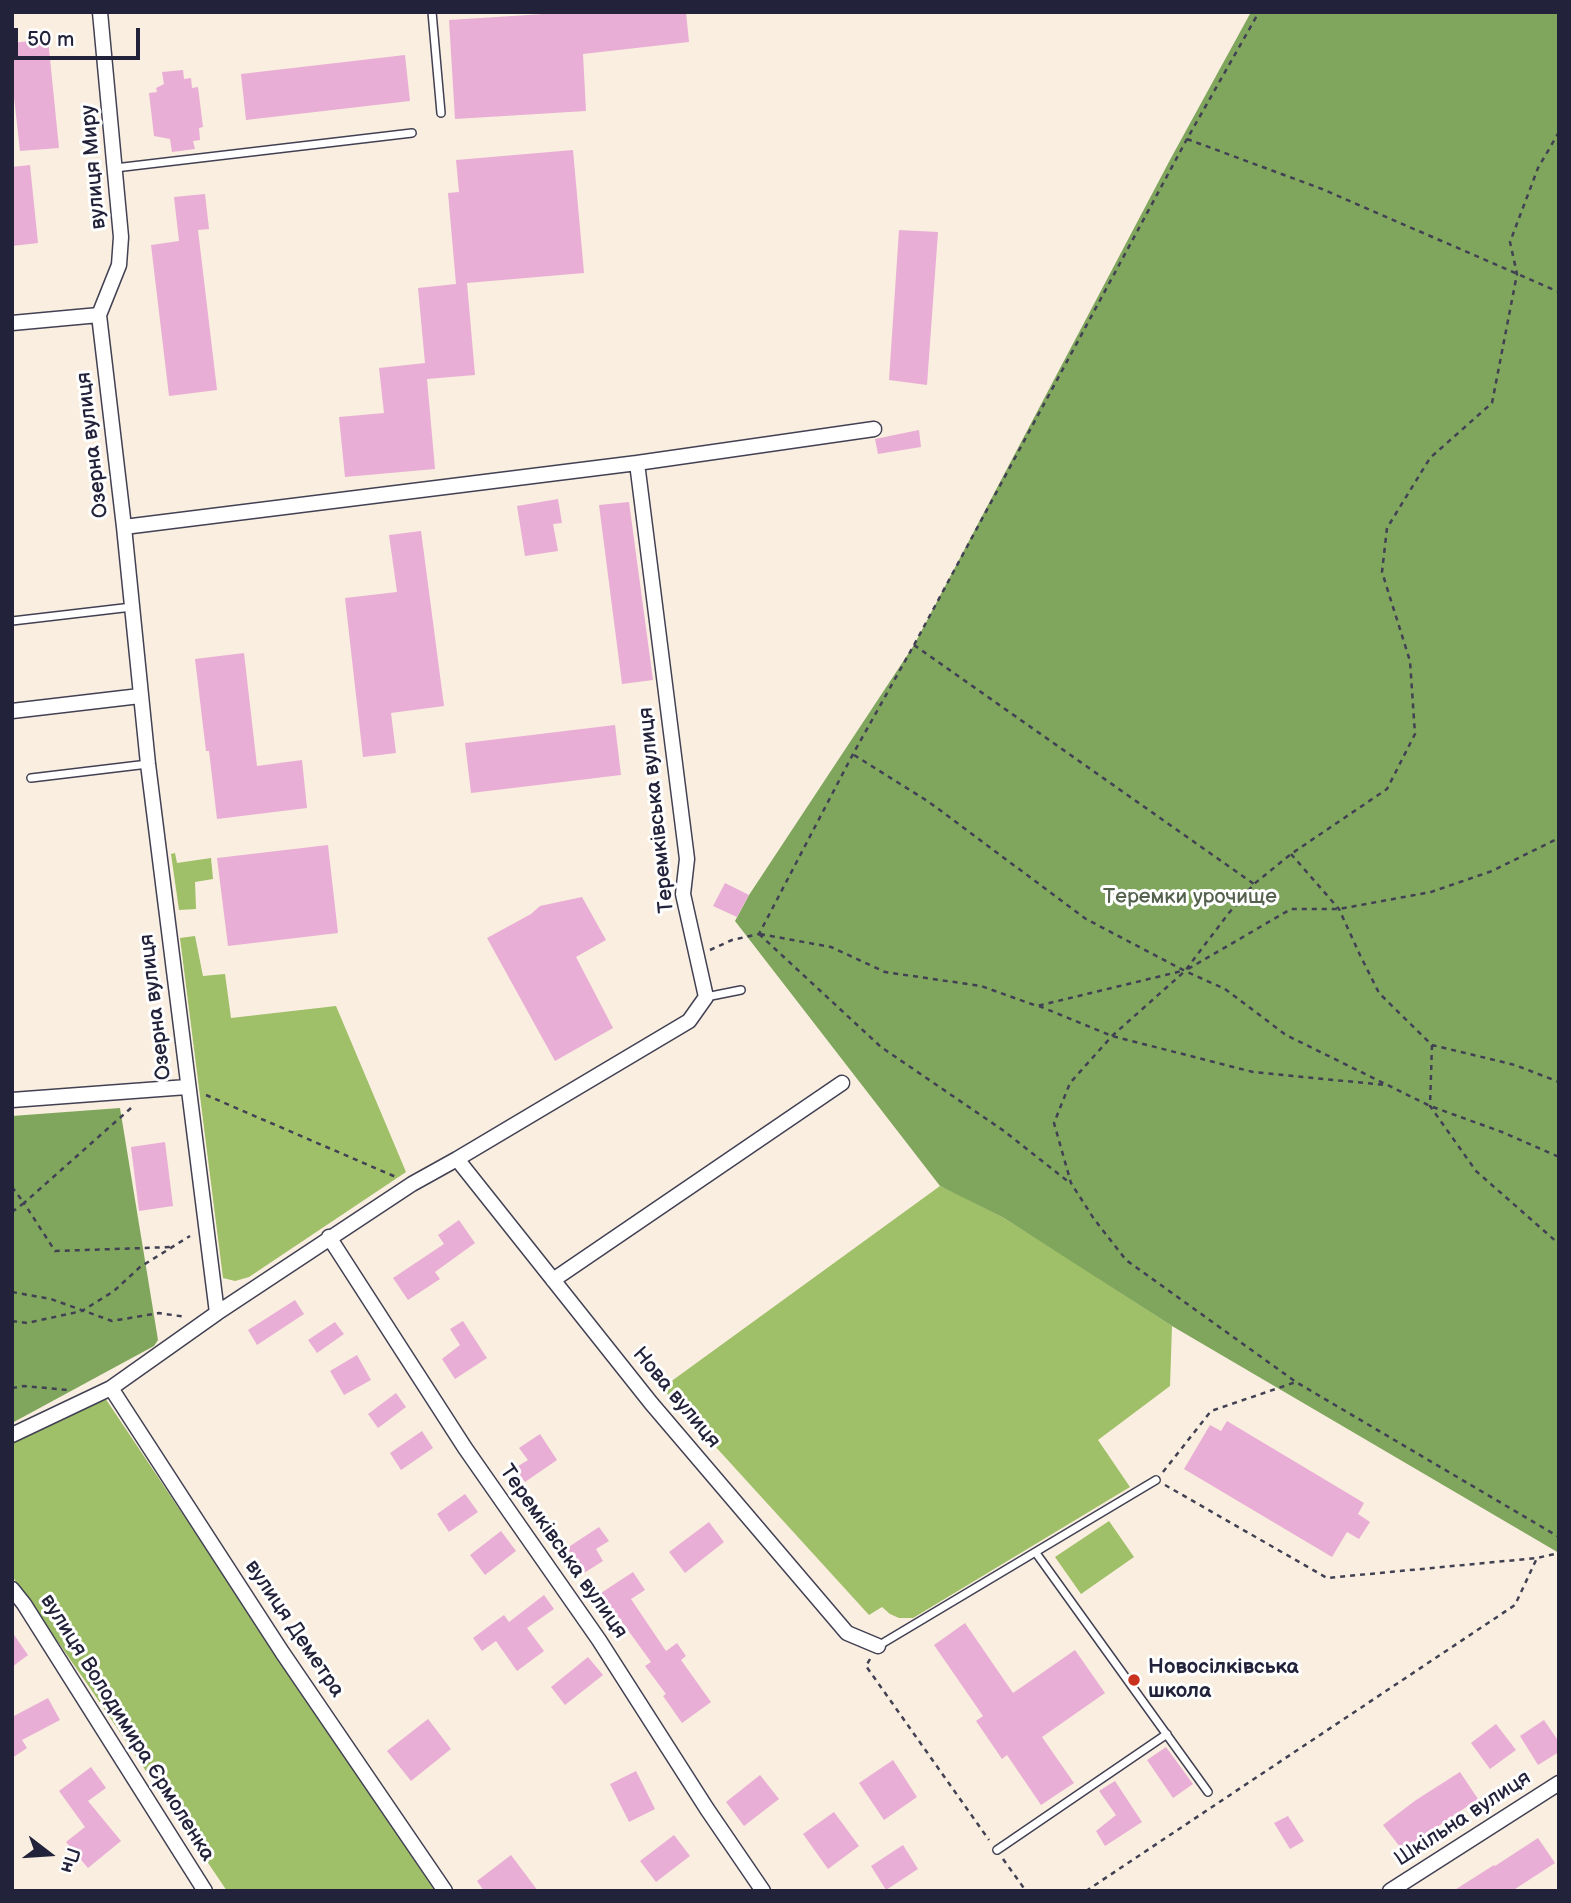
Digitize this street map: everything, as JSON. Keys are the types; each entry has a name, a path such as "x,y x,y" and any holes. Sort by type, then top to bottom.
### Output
{"street":[{"name":"вулиця Миру","path":"99,315 119,265 121,237 100,12"},
{"path":"12,323 99,315"},
{"name":"Озерна вулиця","path":"99,315 124,527 140,696 201,1182 211,1317"},
{"path":"124,527 637,463 874,429"},
{"name":"Теремківська вулиця","path":"637,463 687,859 682,894 706,997"},
{"path":"12,711 140,696"},
{"path":"12,1435 111,1388 329,1237 412,1184 690,1021 706,997"},
{"path":"553,1280 842,1083"},
{"path":"12,1100 187,1087"},
{"name":"Нова вулиця","path":"457,1159 651,1403 847,1633 878,1646"},
{"name":"Теремківська вулиця","path":"329,1237 465,1448 599,1640 763,1891"},
{"name":"вулиця Деметра","path":"111,1388 282,1652 445,1891"},
{"name":"вулиця Володимира Єрмоленка","path":"12,1589 205,1891"},
{"name":"Шкільна вулиця","path":"1390,1891 1559,1783"}],"lane":[{"path":"432,12 441,113"},
{"path":"115,168 412,133"},
{"path":"12,621 132,607"},
{"path":"31,778 148,764"},
{"path":"706,997 741,990"},
{"path":"878,1646 1156,1480"},
{"path":"1036,1553 1208,1792"},
{"path":"997,1850 1167,1734"}],"path":[{"path":"759,934 853,754 1187,139 1259,12"},
{"path":"1559,132 1538,168 1510,242 1517,274 1492,403 1430,458 1387,528 1382,572 1410,661 1415,734 1387,789 1291,854 1254,884 1185,971 1112,1036 1070,1083 1054,1123 1071,1183 1094,1219 1126,1260 1296,1382 1559,1537"},
{"path":"1187,139 1322,189 1559,292"},
{"path":"914,645 1254,884"},
{"path":"853,754 929,802 1086,919 1225,989 1286,1035 1430,1106 1502,1132 1559,1157"},
{"path":"1037,1006 1185,971 1291,909 1339,909 1431,892 1492,871 1559,838"},
{"path":"1291,854 1339,909 1379,993 1432,1045 1515,1065 1559,1082"},
{"path":"697,956 732,940 759,934 831,947 885,972 981,986 1112,1036 1253,1072 1388,1086"},
{"path":"759,934 881,1047 1004,1131 1071,1183"},
{"path":"1432,1045 1430,1106 1476,1171 1559,1244"},
{"path":"187,1087 412,1184"},
{"path":"12,1212 132,1107"},
{"path":"12,1187 55,1251 173,1247"},
{"path":"12,1321 27,1322 82,1311 114,1291 140,1267 205,1226"},
{"path":"12,1292 51,1299 112,1321 159,1313 211,1317"},
{"path":"1296,1382 1211,1411 1156,1480 1327,1578 1537,1558 1559,1553"},
{"path":"12,1388 76,1390"},
{"path":"1086,1891 1515,1605 1537,1558"},
{"path":"878,1646 866,1666 1026,1891"}],"green space":[{"name":"Теремки урочище","path":"1251,12 1559,12 1559,1553 1172,1326 1004,1218 940,1186 735,921 749,895 914,645"},
{"path":"175,853 177,863 211,858 213,879 195,882 196,909 179,910 171,854"},
{"path":"195,936 203,976 225,974 231,1018 336,1006 406,1172 249,1277 235,1281 223,1278 180,938"},
{"path":"120,1108 158,1340 154,1346 12,1423 12,1116"},
{"path":"982,1182 1024,1184 1061,1204 1075,1218 1087,1236 1098,1278 1172,1326 1170,1386 1098,1440 1130,1487 913,1618 899,1618 882,1607 869,1615 662,1388 940,1186 953,1192","holes":["1001,1189 1039,1200 1069,1224 1079,1241 1088,1271 1004,1218 963,1197 982,1190"]},
{"path":"105,1398 435,1891 227,1891 12,1576 12,1442"},
{"path":"1109,1521 1134,1557 1081,1594 1055,1557"}],"building":[{"path":"575,12 686,12 689,42 583,54 586,111 455,119 449,20"},
{"path":"48,39 59,148 20,151 12,79 12,43"},
{"path":"405,55 410,101 246,120 241,74"},
{"path":"183,70 184,79 191,78 192,88 198,87 203,127 199,128 200,140 193,141 195,149 172,152 170,139 154,136 149,93 157,92 156,88 164,84 162,72"},
{"path":"573,150 584,273 467,283 475,375 427,379 435,469 345,477 339,417 384,413 379,368 425,363 418,288 456,284 448,193 459,192 456,160"},
{"path":"30,165 38,243 12,246 12,167"},
{"path":"205,194 209,229 198,230 217,390 169,396 151,245 179,241 174,197"},
{"path":"899,230 938,232 927,385 889,380"},
{"path":"919,430 921,447 878,454 875,439"},
{"path":"558,499 562,523 553,524 558,551 525,556 517,506"},
{"path":"629,502 653,680 622,684 599,505"},
{"path":"421,531 444,706 391,713 396,753 363,757 345,598 397,592 389,535"},
{"path":"244,653 257,766 302,760 307,808 217,819 195,659"},
{"path":"615,725 621,775 471,793 465,743"},
{"path":"328,845 338,933 228,946 217,858"},
{"path":"725,883 749,895 737,917 713,906"},
{"path":"582,897 606,940 576,957 613,1028 555,1061 487,938 531,914 540,906"},
{"path":"165,1142 173,1206 139,1211 131,1147"},
{"path":"459,1220 475,1243 435,1272 440,1279 408,1300 393,1278 444,1244 438,1235"},
{"path":"295,1300 304,1314 257,1345 248,1330"},
{"path":"463,1321 487,1358 455,1379 442,1359 460,1345 450,1329"},
{"path":"335,1322 344,1334 317,1353 308,1340"},
{"path":"357,1355 371,1380 344,1395 330,1371"},
{"path":"396,1393 406,1407 378,1428 368,1414"},
{"path":"1227,1421 1364,1503 1358,1514 1370,1522 1359,1539 1347,1532 1332,1557 1184,1469 1210,1425 1221,1431"},
{"path":"422,1431 433,1448 401,1470 390,1453"},
{"path":"540,1434 557,1460 525,1482 515,1468 528,1460 519,1448"},
{"path":"465,1494 478,1512 449,1532 437,1514"},
{"path":"709,1522 724,1542 685,1573 669,1552"},
{"path":"599,1527 609,1541 596,1549 603,1561 584,1573 567,1548"},
{"path":"501,1531 516,1551 485,1575 470,1555"},
{"path":"633,1572 645,1590 631,1599 666,1651 677,1643 686,1656 681,1660 711,1702 682,1723 663,1696 666,1694 645,1666 651,1662 601,1593"},
{"path":"544,1595 554,1609 527,1628 544,1651 517,1671 496,1641 482,1651 473,1638 504,1615 509,1622"},
{"path":"965,1623 1013,1693 1075,1650 1105,1693 1042,1737 1074,1783 1041,1805 1007,1755 1002,1759 976,1721 983,1716 934,1645"},
{"path":"12,1632 28,1655 12,1667"},
{"path":"588,1657 603,1675 565,1705 551,1687"},
{"path":"48,1698 60,1720 22,1740 27,1748 12,1758 12,1717"},
{"path":"428,1719 451,1749 411,1781 387,1751"},
{"path":"1544,1720 1559,1742 1559,1752 1538,1765 1520,1736"},
{"path":"1496,1724 1516,1750 1490,1769 1471,1743"},
{"path":"1166,1747 1193,1784 1173,1798 1147,1760"},
{"path":"893,1760 917,1797 884,1820 859,1783"},
{"path":"91,1767 106,1788 88,1801 121,1841 88,1868 66,1842 85,1827 59,1791"},
{"path":"636,1771 655,1809 629,1822 610,1784"},
{"path":"1460,1772 1478,1799 1437,1827 1440,1830 1407,1856 1383,1825"},
{"path":"760,1775 779,1799 744,1826 726,1802"},
{"path":"1115,1781 1142,1822 1105,1846 1096,1831 1116,1815 1099,1791"},
{"path":"834,1812 859,1846 828,1869 803,1834"},
{"path":"1288,1816 1304,1841 1290,1849 1274,1823"},
{"path":"674,1835 690,1856 656,1882 640,1861"},
{"path":"1538,1838 1555,1863 1512,1891 1453,1891 1495,1866"},
{"path":"903,1845 918,1869 886,1890 871,1866"},
{"path":"511,1855 538,1891 484,1891 477,1881"}],"place":[{"name":"Новосілківська школа","path":"1134,1680"}]}
